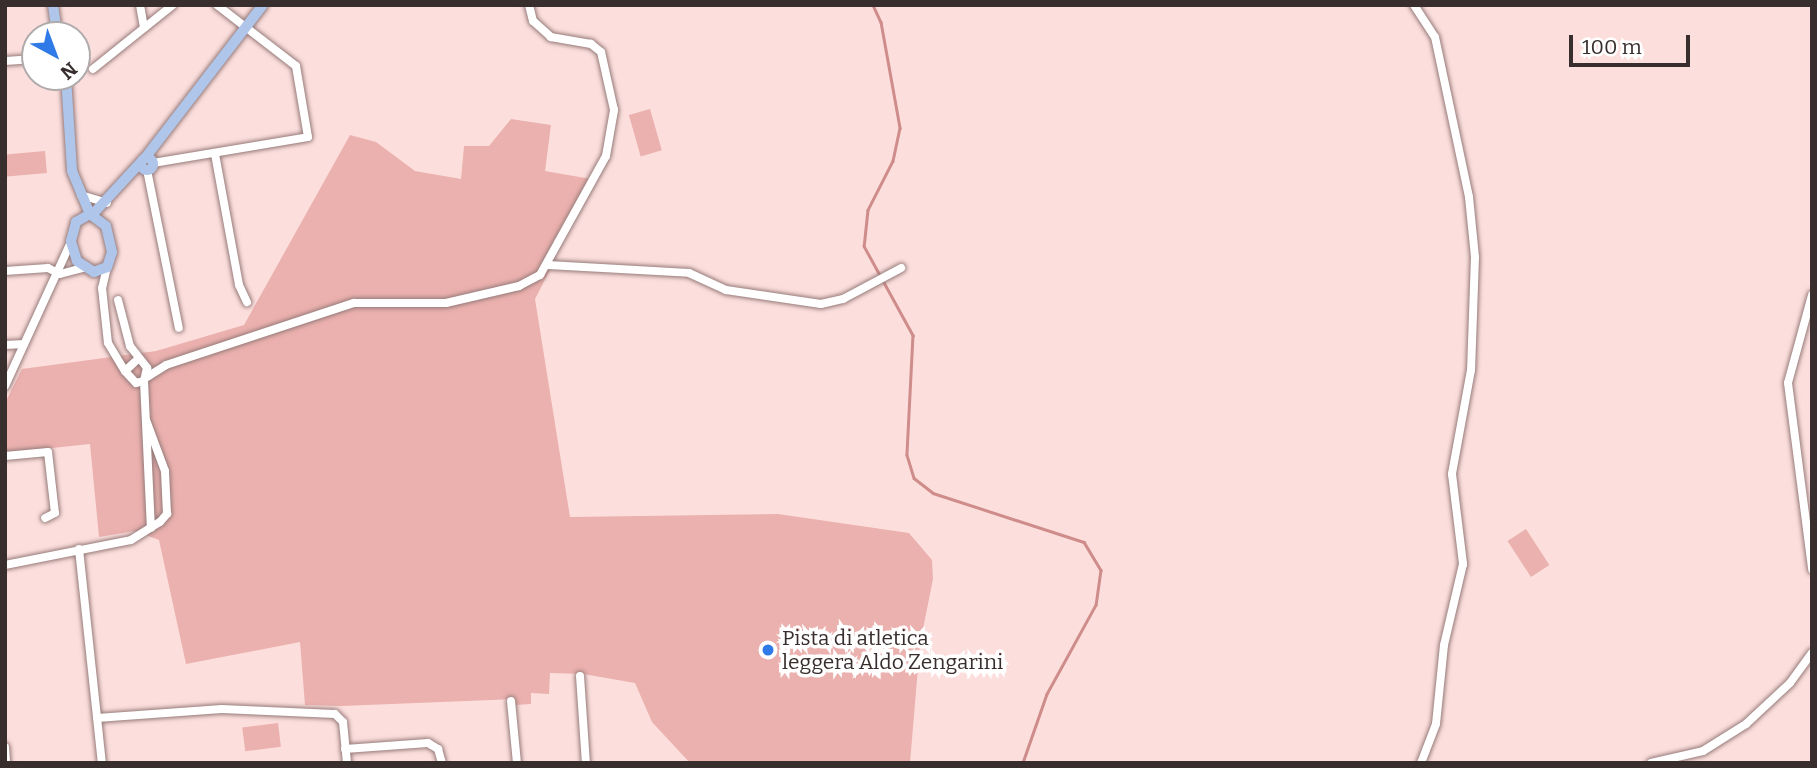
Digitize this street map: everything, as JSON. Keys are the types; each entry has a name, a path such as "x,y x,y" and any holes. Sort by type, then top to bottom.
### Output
{"main road":[{"path":"76,222 107,203 130,177 147,164 154,148 263,5"},
{"path":"64,91 66,100"},
{"path":"66,91 77,190 76,222 71,241 85,269 107,267 112,252 106,226 107,203"},
{"path":"77,190 91,214 106,226"}],"street":[{"path":"140,5 144,28"},
{"path":"93,69 173,5"},
{"path":"179,328 147,164 308,137 296,66 217,5"},
{"path":"131,383 145,379 166,365 354,303 424,306 519,286 548,265 606,156 614,110 601,52 592,44 551,37 533,21 529,5"},
{"path":"1414,5 1435,37 1469,197 1475,257 1471,370 1452,474 1463,564 1444,645 1436,724 1420,763"},
{"path":"215,154 239,285 247,302"},
{"path":"77,190 92,202 107,203"},
{"path":"5,386 60,274 71,241"},
{"path":"548,265 689,273 726,290 821,304 862,289 901,268"},
{"path":"107,267 102,288 111,352 131,383 143,395"},
{"path":"5,271 48,268 60,274 85,269 102,288"},
{"path":"1812,295 1788,383 1812,569"},
{"path":"118,300 145,379 143,395 151,528"},
{"path":"5,345 24,344"},
{"path":"111,352 138,362 166,365"},
{"path":"125,371 138,362"},
{"path":"5,565 79,548 131,540 167,514 165,471 146,420"},
{"path":"5,456 48,452 55,513 45,518"},
{"path":"79,548 102,763"},
{"path":"1651,763 1703,751 1746,724 1790,683 1812,653"},
{"path":"580,676 586,763"},
{"path":"511,701 517,763"},
{"path":"97,718 222,709 336,715 343,722 347,763"},
{"path":"345,749 428,743 439,749 442,763"},
{"path":"5,747 6,763"}],"shaded area":[{"path":"650,109 662,150 641,156 629,115"},
{"path":"511,119 551,125 545,171 591,179 554,241 544,265 550,270 535,299 570,517 778,514 909,533 932,560 933,579 920,644 910,763 690,763 652,722 635,683 583,674 550,673 549,694 531,693 531,704 515,705 514,699 305,705 300,642 186,664 159,540 135,531 99,537 90,444 5,453 5,403 22,369 156,351 244,325 350,135 376,142 415,171 461,179 464,146 489,146"},
{"path":"45,151 47,173 7,176 5,154"},
{"path":"1526,529 1549,565 1531,577 1508,541"},
{"path":"278,723 281,747 245,751 242,727"}],"waterway":[{"path":"873,5 881,22 900,128 893,161 868,210 864,246 913,335 907,455 914,478 933,493 1084,542 1101,570 1096,605 1047,694 1023,763"}],"place":[{"name":"Pista di atletica leggera Aldo Zengarini","path":"768,650"}]}
